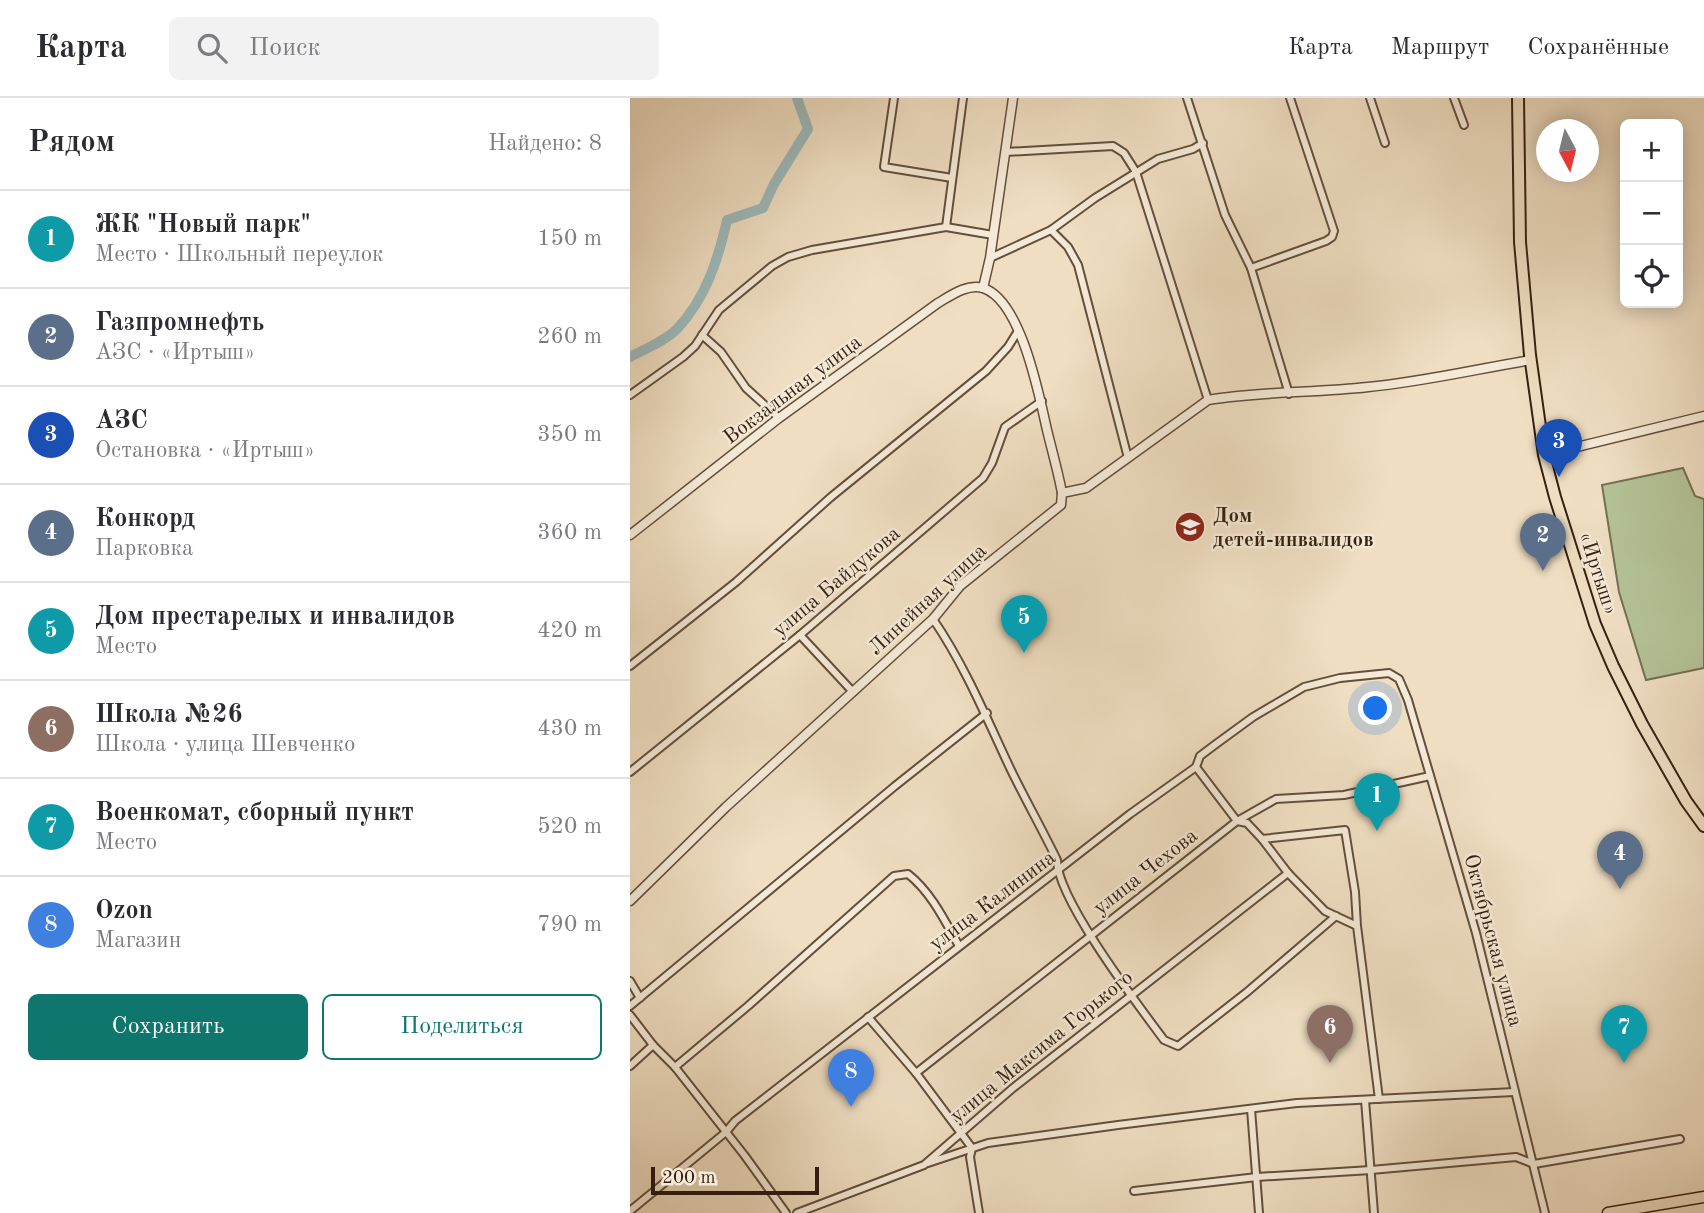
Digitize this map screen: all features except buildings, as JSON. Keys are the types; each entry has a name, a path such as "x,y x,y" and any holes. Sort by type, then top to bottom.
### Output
{"highway":[{"name":"«Иртыш»","path":"1518,98 1520,242 1531,360 1544,455 1595,624 1613,666 1642,724 1686,801 1704,826"}],"main road":[{"path":"1608,1213 1704,1197"}],"street":[{"path":"894,98 884,167 951,178"},
{"path":"946,227 963,98"},
{"path":"1013,98 990,258 983,288 993,293 1007,309 1018,331 1042,401 1062,493 1086,488 1208,400 1370,387 1531,360"},
{"path":"1187,98 1225,215 1251,268 1289,394"},
{"path":"1251,268 1326,241 1332,237 1334,231 1290,98"},
{"path":"1370,98 1385,143"},
{"path":"1454,98 1464,125"},
{"path":"990,258 1051,230 1158,159 1193,149 1203,143"},
{"path":"1006,152 1114,146 1124,153 1136,172 1208,400"},
{"path":"630,395 683,357 719,310 772,266 788,257 812,250 946,227 993,235"},
{"path":"1051,230 1068,247 1078,265 1128,458"},
{"name":"Вокзальная улица","path":"630,536 779,418 938,303 955,293 975,287 983,288"},
{"path":"630,666 736,582 831,498 986,371 1008,347 1018,331"},
{"path":"702,335 721,352 746,388 779,418"},
{"name":"улица Байдукова","path":"630,772 800,635 983,478 992,463 1005,426 1042,401"},
{"path":"1544,455 1704,416"},
{"name":"Линейная улица","path":"630,901 726,807 933,619 960,586 1060,505 1062,493"},
{"path":"933,619 955,651 987,713 1010,769 1057,860 1057,873 1091,936 1164,1040 1178,1046 1247,992 1336,916"},
{"path":"800,635 853,692"},
{"name":"улица Калинина","path":"630,1211 726,1132 735,1121 1130,814 1196,767 1200,756 1253,717 1304,687 1376,673 1390,673 1399,679"},
{"name":"Октябрьская улица","path":"1399,679 1408,699 1473,922 1545,1213"},
{"path":"630,1006 987,713"},
{"path":"1196,767 1237,821 1247,823 1288,873 1325,911 1357,926"},
{"name":"улица Чехова","path":"916,1073 1237,821 1276,799 1344,794 1430,776"},
{"path":"1262,839 1345,830 1379,1099"},
{"name":"улица Максима Горького","path":"797,1213 924,1165 961,1131 1288,873"},
{"path":"675,1067 894,876 908,874 916,880 936,905 959,946"},
{"path":"630,981 640,998"},
{"path":"630,1015 653,1045 675,1067 786,1213"},
{"path":"868,1017 916,1073 972,1148 970,1157 979,1213"},
{"path":"630,1066 653,1045"},
{"path":"924,1165 988,1143 1297,1103 1514,1093"},
{"path":"1366,1100 1374,1213"},
{"path":"1251,1109 1259,1213"},
{"path":"1134,1191 1257,1177 1516,1157 1534,1164 1680,1139"}],"green space":[{"path":"1683,468 1695,496 1704,499 1704,668 1646,680 1619,592 1602,485"}],"waterway":[{"path":"630,357 667,337 696,305 710,278 727,220 763,208 774,184 808,129 797,98"}],"place":[{"name":"АЗС","path":"1559,477"},
{"name":"Дом детей-инвалидов","path":"1190,527"},
{"name":"Газпромнефть","path":"1543,571"},
{"name":"Дом престарелых и инвалидов","path":"1024,653"},
{"name":"ЖК \"Новый парк\"","path":"1377,831"},
{"name":"Конкорд","path":"1620,889"},
{"name":"Школа №26","path":"1330,1063"},
{"name":"Военкомат, сборный пункт","path":"1624,1063"},
{"name":"Ozon","path":"851,1107"}]}
